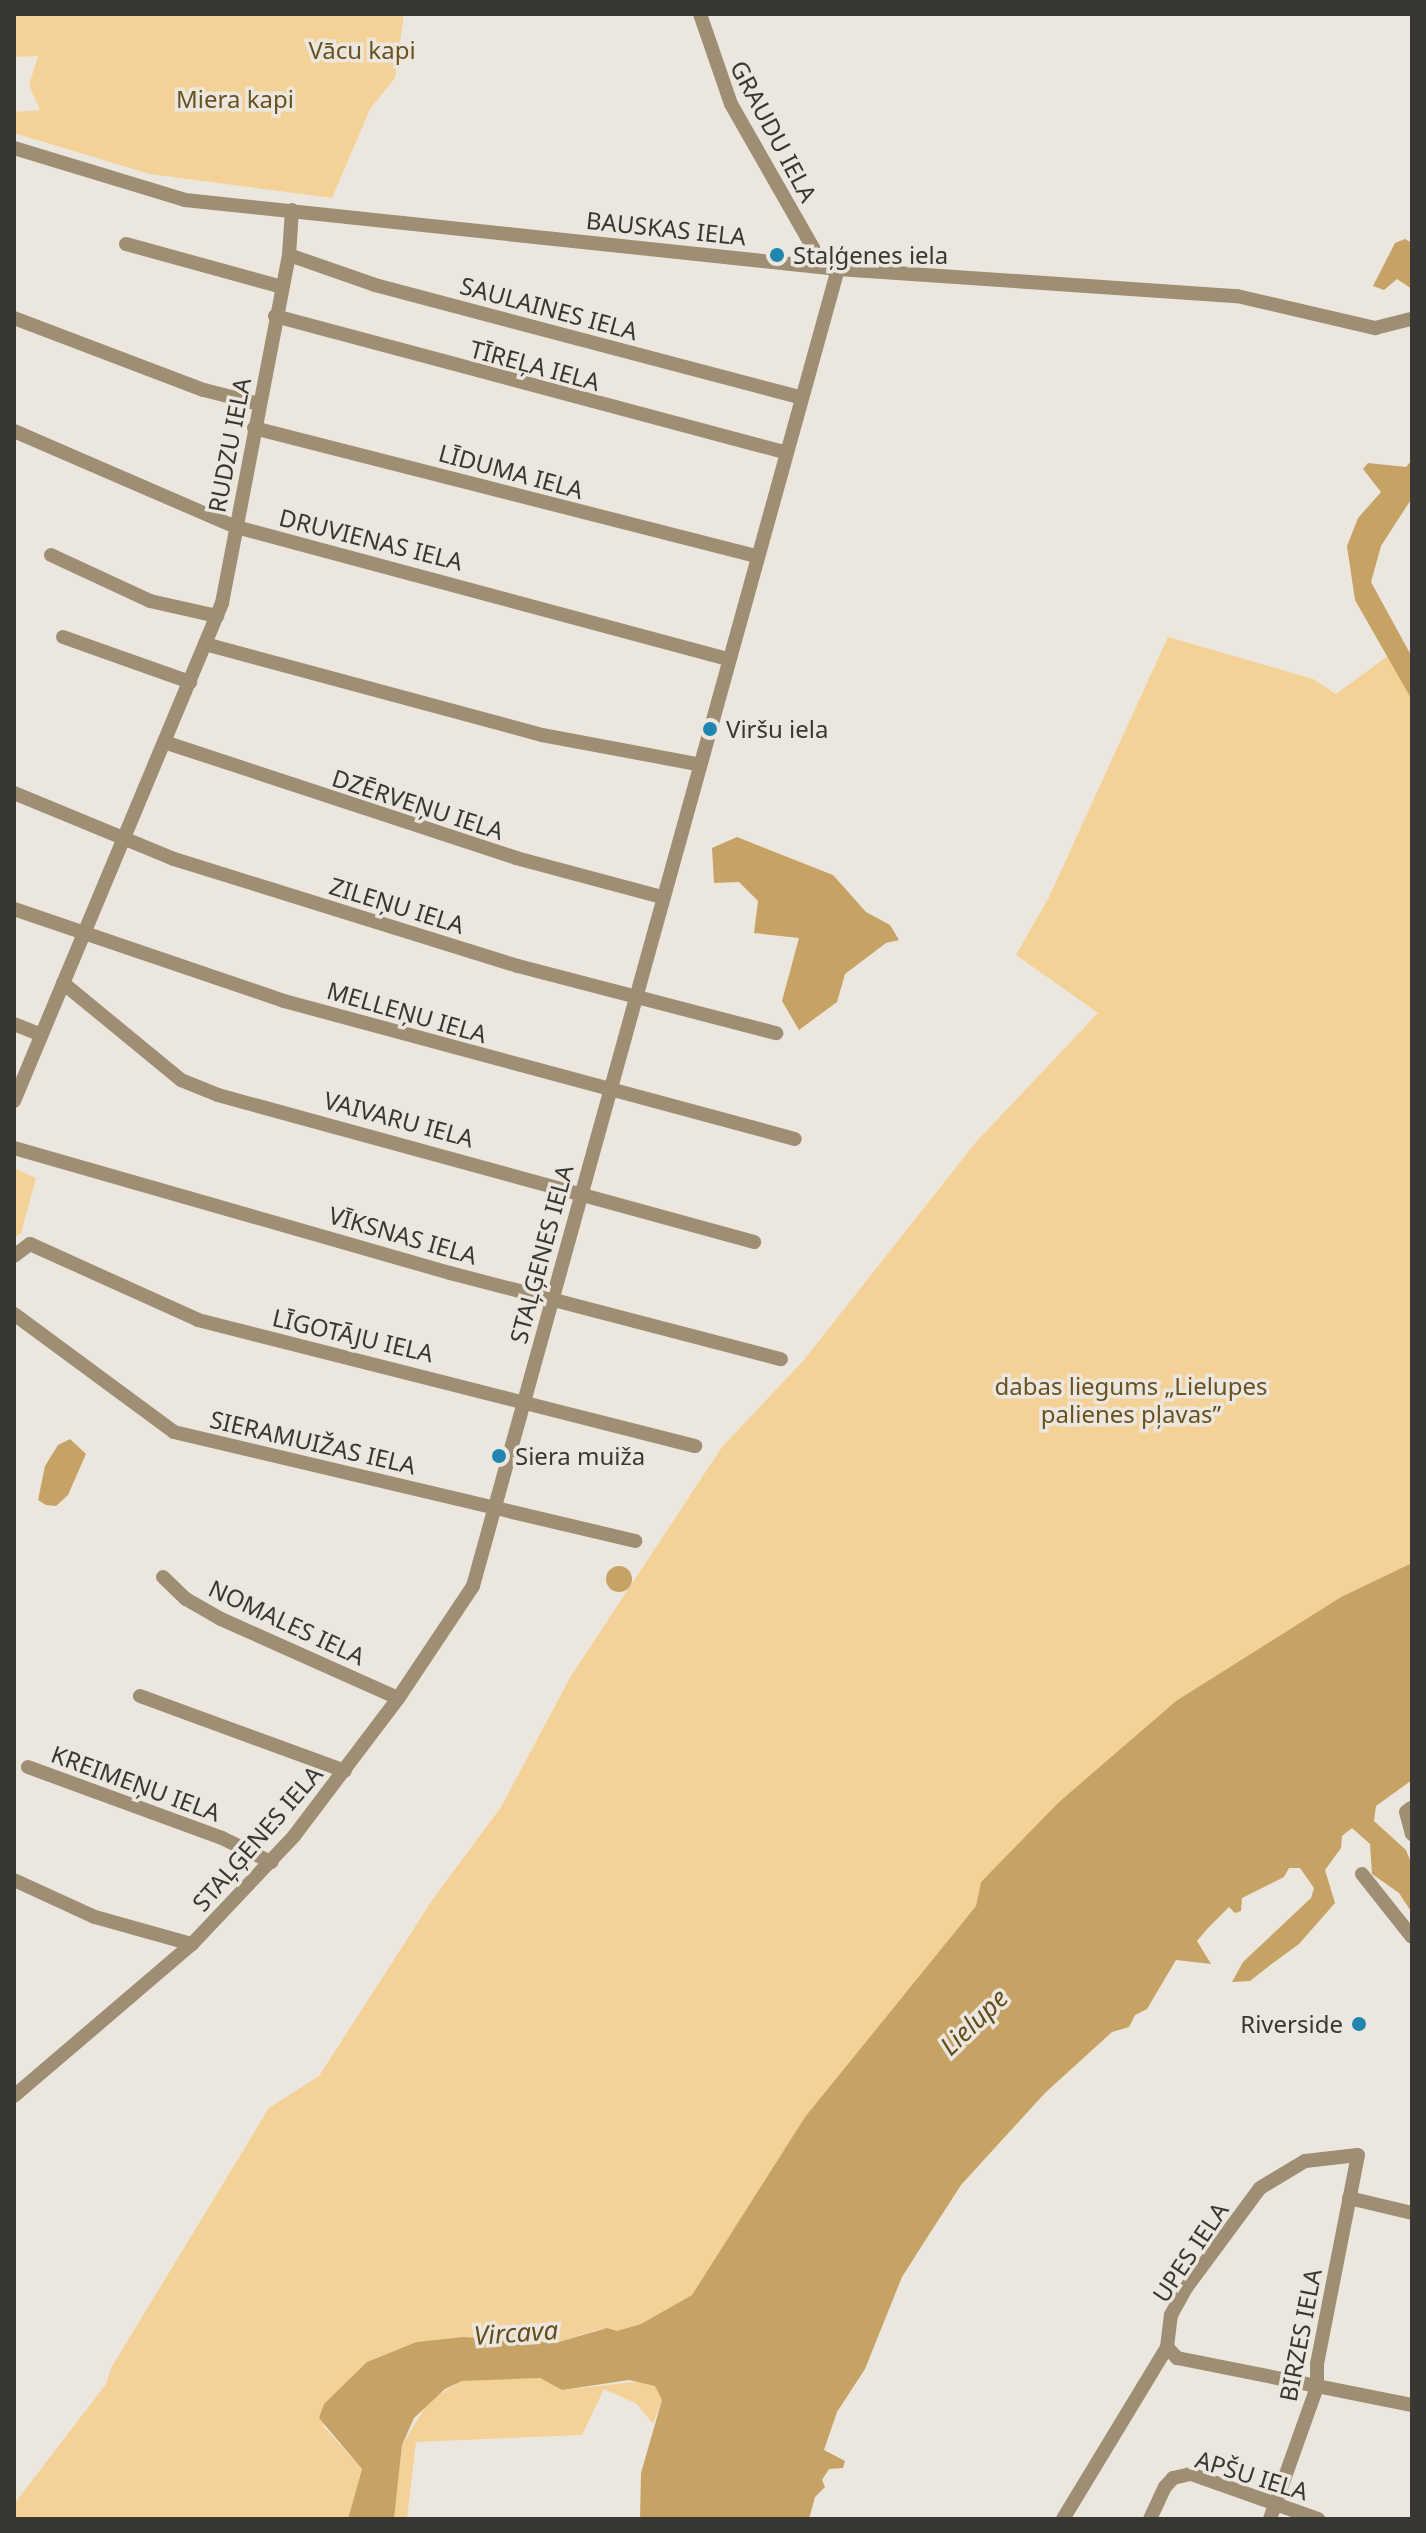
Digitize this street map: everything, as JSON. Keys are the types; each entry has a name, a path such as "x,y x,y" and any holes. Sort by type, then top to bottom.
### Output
{"street":[{"name":"GRAUDU IELA","path":"700,14 731,104 813,248 814,266"},
{"name":"BAUSKAS IELA","path":"14,148 160,195 838,269 1237,296 1375,328 1412,319"},
{"name":"RUDZU IELA","path":"14,1101 217,616 289,255 292,210"},
{"path":"126,244 282,287"},
{"name":"SAULAINES IELA","path":"289,255 375,285 799,397"},
{"name":"STAĻĢENES IELA","path":"14,2096 20,2083 192,1944 271,1862 345,1771 473,1586 636,997 697,764 799,397 838,269"},
{"name":"TĪREĻA IELA","path":"275,316 784,452"},
{"path":"14,318 204,390 259,404"},
{"name":"LĪDUMA IELA","path":"254,428 756,556"},
{"name":"DRUVIENAS IELA","path":"14,431 236,527 728,659"},
{"path":"51,555 150,601 217,616"},
{"path":"63,637 190,682"},
{"path":"205,644 542,735 697,764"},
{"name":"DZĒRVEŅU IELA","path":"164,742 516,858 662,897"},
{"name":"ZILEŅU IELA","path":"14,793 189,864 636,997 776,1033"},
{"name":"MELLEŅU IELA","path":"14,909 83,936 284,1001 608,1092 795,1139"},
{"name":"VAIVARU IELA","path":"63,983 181,1080 206,1090 754,1242"},
{"path":"14,1024 41,1035"},
{"name":"VĪKSNAS IELA","path":"14,1148 450,1273 553,1296 781,1359"},
{"name":"LĪGOTĀJU IELA","path":"14,1256 30,1244 198,1320 525,1400 695,1446"},
{"name":"SIERAMUIŽAS IELA","path":"14,1314 174,1432 635,1541"},
{"name":"NOMALES IELA","path":"163,1577 186,1599 221,1619 398,1698"},
{"path":"140,1696 345,1771"},
{"name":"KREIMEŅU IELA","path":"28,1767 222,1838 271,1862"},
{"path":"1411,1808 1406,1812 1412,1834"},
{"path":"1362,1874 1412,1937"},
{"path":"14,1880 95,1917 192,1944"},
{"name":"UPES IELA","path":"1063,2519 1167,2347 1171,2315 1186,2288 1270,2177 1329,2155 1358,2155"},
{"name":"BIRZES IELA","path":"1270,2519 1317,2387 1358,2155"},
{"path":"1349,2198 1412,2213"},
{"path":"1167,2347 1177,2358 1412,2405"},
{"name":"APŠU IELA","path":"1150,2519 1165,2487 1181,2474 1276,2502 1318,2519"}],"green space":[{"name":"Miera kapi","path":"14,14 404,14 395,78 370,109 332,198 150,174 14,133 14,112 40,110 29,85 38,56 14,57"},
{"name":"dabas liegums „Lielupes palienes pļavas”","path":"1168,637 1313,679 1336,694 1389,655 1412,700 1412,1563 1341,1597 1176,1701 1059,1802 981,1882 976,1906 805,2117 692,2295 641,2324 617,2331 600,2329 555,2343 463,2337 415,2342 367,2362 323,2426 362,2469 348,2519 14,2519 14,2504 106,2384 111,2368 269,2108 319,2076 433,1899 501,1807 571,1676 722,1447 803,1361 976,1142 1098,1013 1016,955 1049,897"},
{"path":"14,1168 36,1178 21,1233 14,1238"},
{"path":"540,2378 562,2390 643,2381 655,2386 662,2400 653,2424 637,2404 604,2389 582,2435 416,2442 407,2519 394,2519 402,2445 429,2401 461,2381"}],"water":[{"path":"1405,239 1412,243 1412,289 1397,279 1384,290 1373,286 1395,243"},
{"path":"1412,460 1412,498 1381,546 1371,582 1412,657 1412,700 1355,600 1347,546 1358,518 1381,492 1363,469 1368,463 1406,467"},
{"path":"737,837 833,875 866,912 890,925 899,940 886,943 845,974 837,1002 799,1030 782,1001 799,938 754,933 758,901 739,882 714,883 712,848"},
{"path":"70,1439 86,1454 68,1495 56,1506 46,1505 38,1500 45,1466 58,1445"},
{"name":"Lielupe","path":"1412,1563 1412,1780 1376,1806 1374,1821 1406,1850 1412,1865 1412,1913 1399,1893 1372,1874 1370,1844 1352,1828 1342,1836 1341,1848 1325,1870 1335,1903 1299,1944 1250,1981 1232,1982 1243,1962 1311,1898 1314,1888 1300,1868 1289,1868 1284,1877 1242,1898 1241,1911 1235,1913 1229,1907 1208,1928 1197,1941 1211,1964 1176,1960 1147,2009 1135,2015 1129,2027 1112,2032 1045,2093 961,2185 902,2277 865,2369 837,2412 824,2450 845,2461 843,2468 829,2469 822,2480 825,2487 815,2497 809,2519 640,2519 641,2473 662,2400 655,2386 629,2380 562,2390 540,2378 462,2381 445,2389 414,2418 402,2445 394,2519 348,2519 362,2469 319,2418 324,2404 367,2362 416,2342 463,2337 555,2343 607,2328 617,2331 641,2324 692,2295 805,2117 976,1906 981,1882 1059,1802 1176,1701 1341,1597"},
{"path":"619,1566 628,1570 632,1579 628,1588 619,1592 610,1588 606,1579 610,1570"}],"place":[{"name":"Staļģenes iela","path":"777,255"},
{"name":"Viršu iela","path":"710,729"},
{"name":"Siera muiža","path":"499,1456"},
{"name":"Riverside","path":"1359,2024"}],"park label":[{"name":"Vācu kapi","path":"362,50"}],"water label":[{"name":"Vircava","path":"516,2333"}]}
